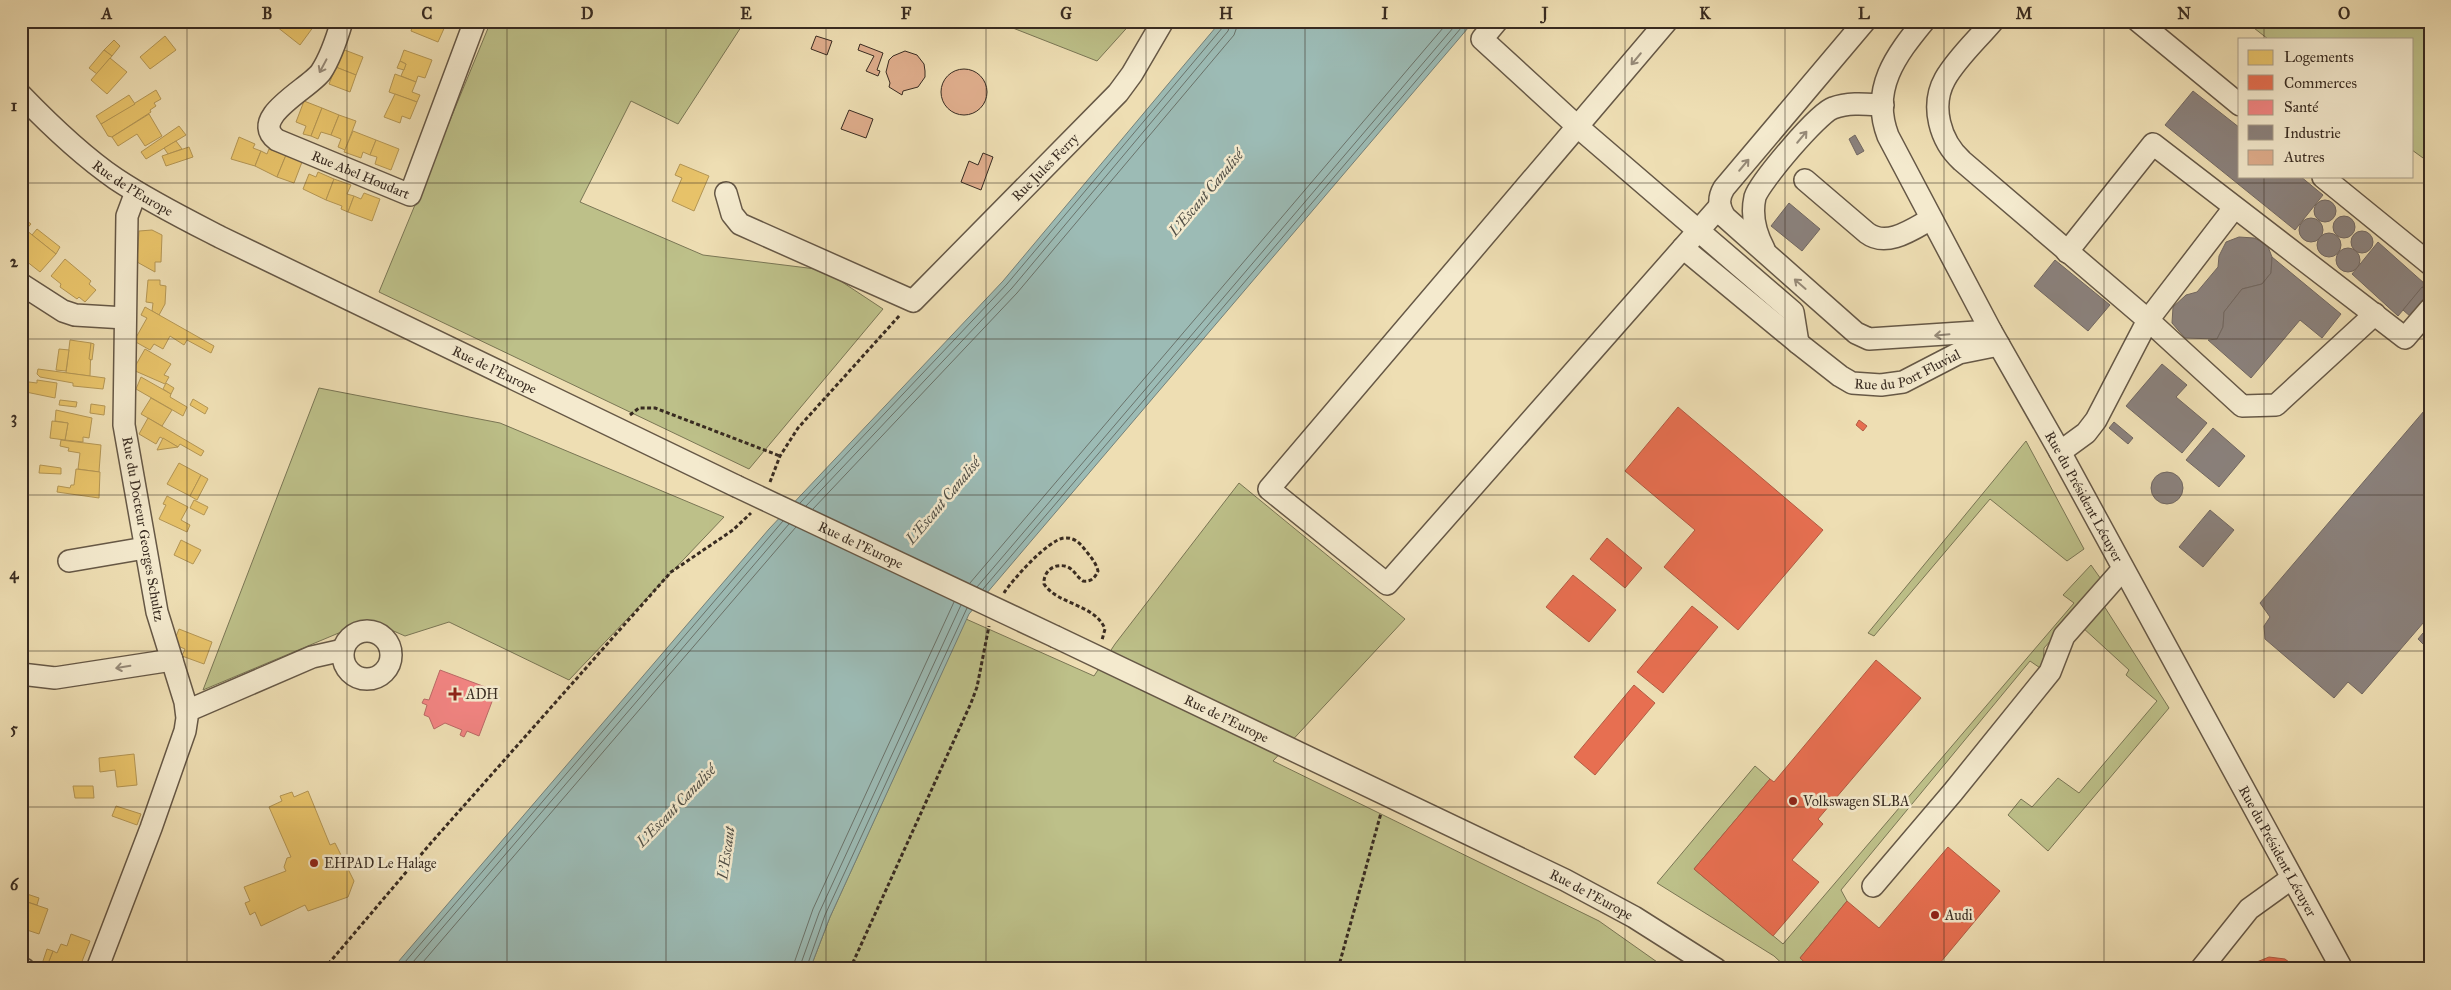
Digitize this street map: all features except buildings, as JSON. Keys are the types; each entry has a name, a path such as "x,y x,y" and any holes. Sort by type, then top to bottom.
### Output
{"street":[{"name":"Rue Abel Houdart","path":"342,21 320,73 311,83 274,112 269,122 271,132 277,140 410,195 475,21"},
{"name":"Rue Jules Ferry","path":"913,301 1118,93 1132,74 1163,21"},
{"path":"1497,21 1482,39 1578,127 1793,312 1798,343"},
{"path":"1667,21 1269,489 1387,584 1720,206"},
{"path":"1865,21 1724,188 1719,198 1720,206 1725,217 1856,333 1869,339 1995,338"},
{"name":"Rue du Président Lécuyer","path":"1924,21 1903,46 1892,64 1885,81 1883,105 1884,122 1888,136 1995,338 2060,452 2122,569 2342,969"},
{"path":"1993,21 1944,81 1939,101 1941,129 1955,154 2148,320 2242,406 2276,405 2375,314"},
{"path":"2138,21 2238,103"},
{"name":"Rue de l'Europe","path":"21,95 85,156 136,192 220,237 736,486 1056,637 1587,892 1666,936 1716,969"},
{"path":"1766,254 1754,219 1755,199 1762,183 1824,112 1845,104 1883,105"},
{"path":"2067,252 2153,144 2405,338 2430,309"},
{"path":"2324,178 2430,264"},
{"path":"1805,180 1867,233 1877,239 1897,236 1932,219"},
{"name":"Rue du Docteur Georges Schultz","path":"97,969 151,828 185,731 187,710 157,612 124,426 127,216 136,192"},
{"path":"726,193 732,214 740,224 913,301"},
{"path":"2060,452 2086,433 2096,420 2148,320 2234,208"},
{"name":"Rue du Port Fluvial","path":"1683,248 1845,380 1859,384 1895,384 1912,379 1958,353 1995,338"},
{"path":"21,284 63,311 75,315 125,318"},
{"path":"69,561 145,548"},
{"path":"1873,886 1953,792 2050,672 2064,636 2122,569"},
{"path":"187,710 312,656 343,650"},
{"path":"21,674 55,678 172,660"},
{"path":"2201,969 2249,910 2292,878"}],"path":[{"path":"766,489 780,456 798,428 913,301"},
{"path":"638,421 629,417 635,410 644,407 655,408 780,456"},
{"path":"324,969 430,844 671,572 733,530 755,508"},
{"path":"1004,594 1019,572 1056,541 1066,538 1075,540 1080,543 1094,561 1098,571 1096,575 1090,580 1083,581 1068,567 1058,566 1047,571 1044,575 1044,584 1052,592 1099,619 1105,634 1099,646"},
{"path":"850,969 971,703 977,686 991,620"},
{"path":"1338,969 1386,795"}],"green space":[{"path":"491,21 745,21 678,124 631,101 580,202 703,255 824,270 883,309 749,469 379,292"},
{"path":"995,21 1133,21 1097,61"},
{"path":"2245,21 2430,21 2430,163 2414,151 2414,38 2267,38"},
{"path":"319,388 500,423 724,517 569,680 449,622 405,636 373,622 353,627 203,690"},
{"path":"2026,441 2084,549 2067,561 1990,499 1874,636 1868,633"},
{"path":"1239,483 1405,619 1273,761 1599,921 1667,969 810,969 830,917 966,619 1094,676 1115,644"},
{"path":"2091,565 2103,582 2044,648 2043,670 2030,661 1841,890 1847,901 1800,958 1812,969 1788,969 1774,956 1657,883 1755,766 1770,779 1694,869 1783,944 2074,603 2063,595"},
{"path":"2104,606 2169,708 2048,851 2008,815 2021,799 2032,807 2058,778 2079,793 2157,701 2126,675 2129,670 2082,627"}],"water":[{"path":"1221,21 1474,21 969,614 830,917 810,969 392,969 769,529 1003,281"}],"place":[{"name":"ADH","path":"455,694"},
{"name":"Volkswagen SLBA","path":"1793,801"},
{"name":"EHPAD Le Halage","path":"314,863"},
{"name":"Audi","path":"1935,915"}],"water label":[{"name":"L'Escaut Canalisé","path":"1206,193"},
{"name":"L'Escaut Canalisé","path":"943,501"},
{"name":"L'Escaut Canalisé","path":"676,806"},
{"name":"L'Escaut","path":"726,853"}]}
